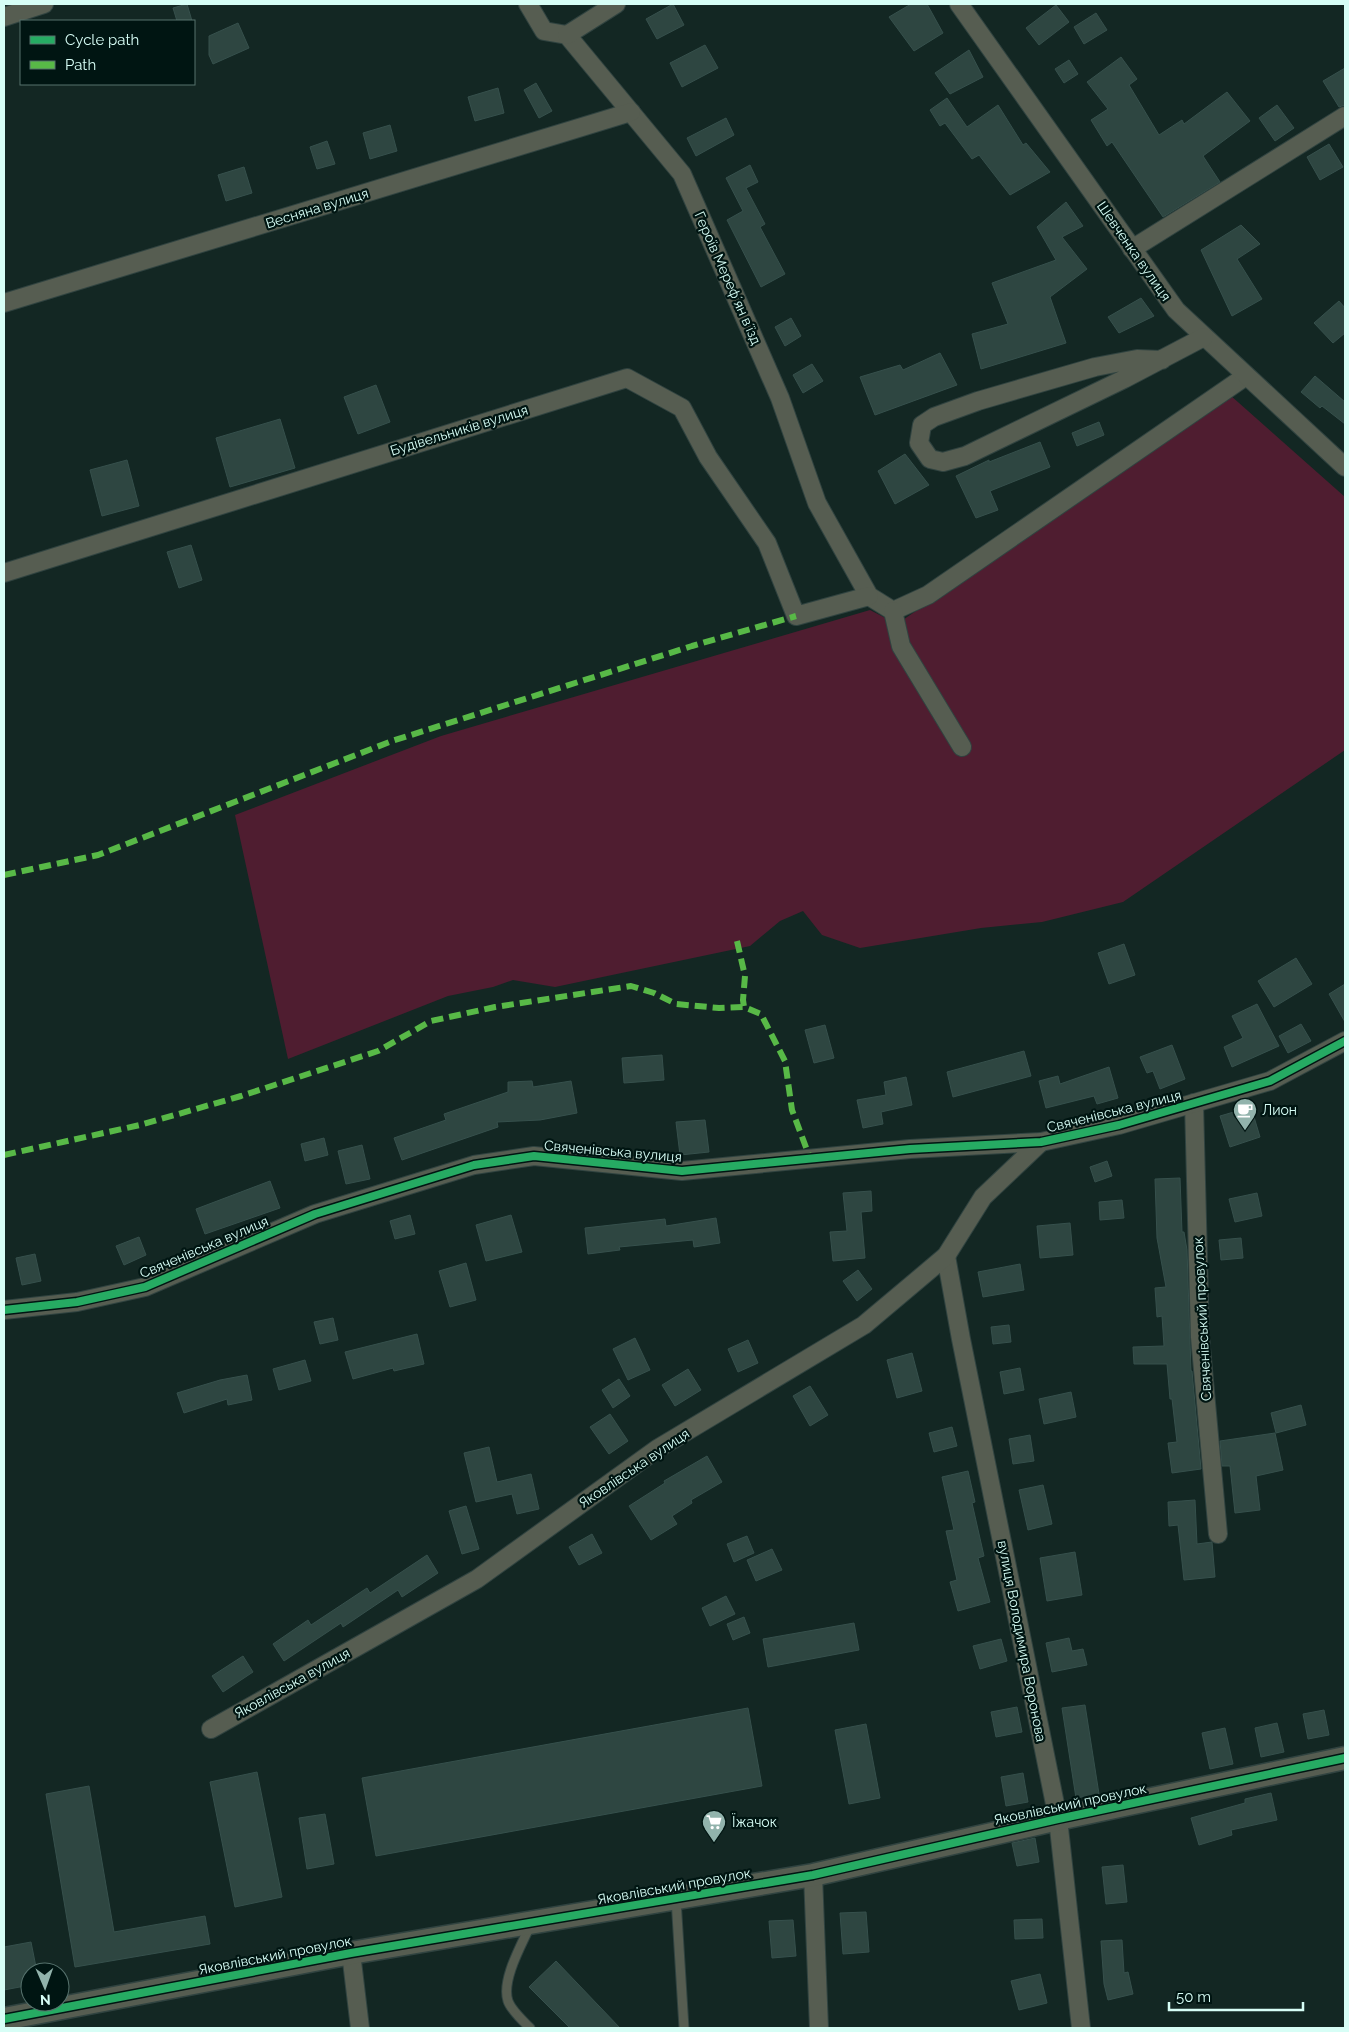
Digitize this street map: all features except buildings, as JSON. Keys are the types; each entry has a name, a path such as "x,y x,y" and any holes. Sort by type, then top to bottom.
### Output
{"street":[{"path":"4,17 44,4"},
{"path":"528,4 544,31 567,35 616,4"},
{"name":"Шевченка вулиця","path":"958,4 1176,310 1345,467"},
{"name":"Героїв Мерефʼян вʼїзд","path":"567,35 682,174 780,398 817,503 870,596"},
{"name":"Весняна вулиця","path":"4,303 631,112"},
{"path":"1132,249 1345,116"},
{"path":"1162,360 1136,359 1095,367 978,401 934,416 922,425 919,443 930,459 943,462 965,456 1162,360 1204,337"},
{"path":"893,611 928,595 1246,376"},
{"name":"Будівельників вулиця","path":"4,573 627,378 682,408 708,457 767,543 796,616 870,596"},
{"path":"870,596 893,611 901,646 962,747"},
{"name":"Свяченівська вулиця","path":"4,1310 77,1302 145,1287 315,1214 474,1164 534,1156 682,1171 910,1149 1041,1142 1119,1125 1270,1081 1345,1041"},
{"name":"Свяченівський провулок","path":"1194,1103 1200,1337 1218,1534"},
{"name":"Яковлівська вулиця","path":"211,1729 477,1579 658,1449 864,1325 946,1256 984,1197 1041,1142"},
{"name":"вулиця Володимира Воронова","path":"946,1256 960,1339 1058,1819 1080,2028"},
{"name":"Яковлівський провулок","path":"4,2019 351,1953 813,1875 1058,1819 1345,1758"},
{"path":"813,1875 819,2028"},
{"path":"351,1953 360,2028"}],"lane":[{"path":"676,1898 684,2028"},
{"path":"530,2028 508,2003 507,1993 508,1977 531,1923"}],"shaded area":[{"path":"1230,395 1345,497 1345,750 1123,902 1042,922 981,928 860,948 822,935 803,911 780,921 750,946 555,987 513,980 493,987 448,996 288,1059 235,815 441,736 870,610 897,624"}],"marked path":[{"path":"4,875 98,855 392,741 692,646 796,616"},
{"path":"737,941 745,976 744,1007 761,1014 785,1061 792,1110 810,1158"},
{"path":"4,1155 140,1125 241,1096 378,1051 431,1021 495,1007 631,986 654,993 676,1004 719,1008 744,1007"}],"cycle path":[{"path":"4,1310 77,1302 145,1287 315,1214 474,1165 534,1156 682,1171 910,1149 1041,1142 1119,1125 1270,1081 1345,1041"},
{"path":"4,2019 351,1953 813,1875 1058,1819 1345,1758"}],"place":[{"name":"Лион","path":"1245,1131"},
{"name":"Їжачок","path":"714,1843"}]}
